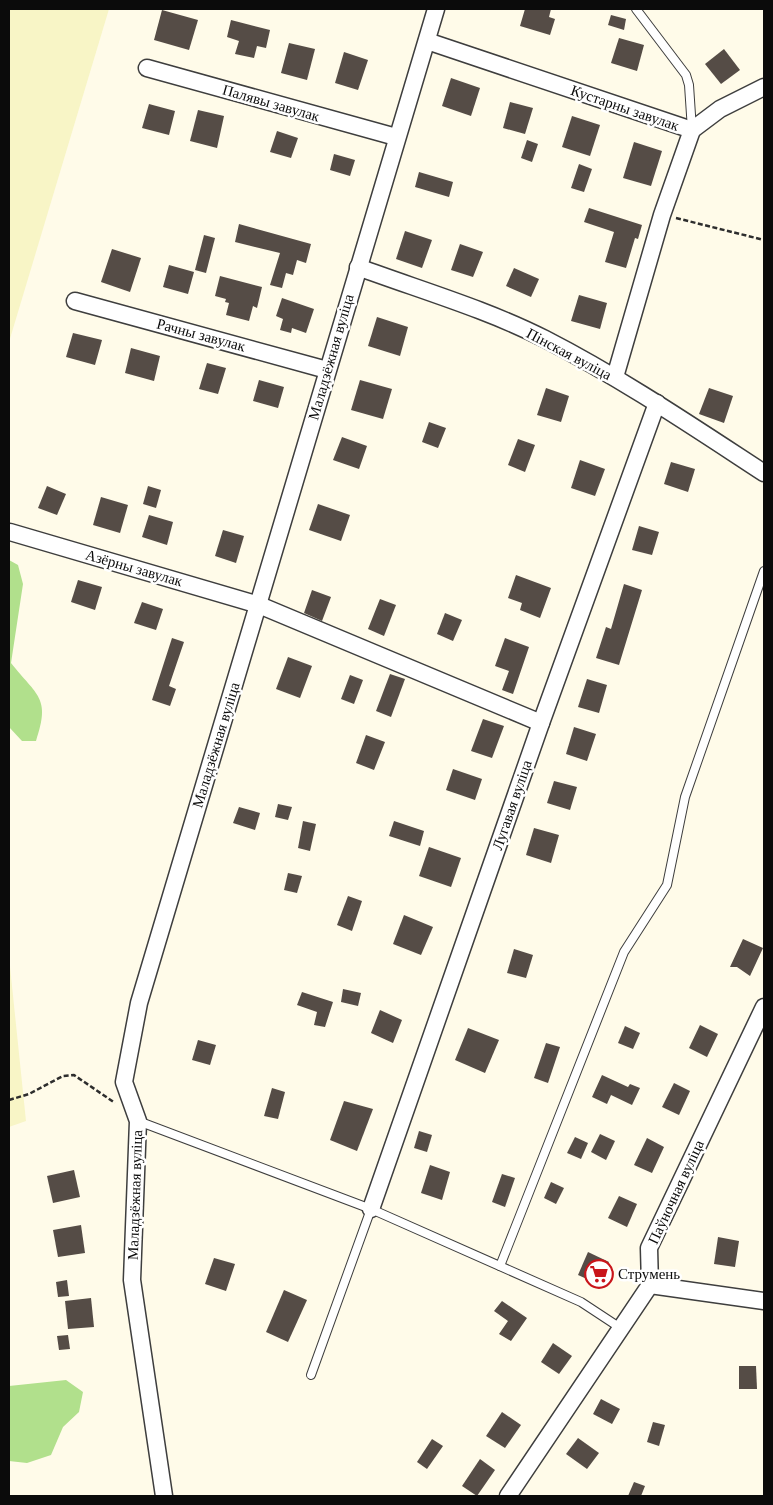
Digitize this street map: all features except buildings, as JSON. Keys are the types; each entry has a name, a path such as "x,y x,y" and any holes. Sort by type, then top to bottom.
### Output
{"street":[{"name":"Маладзёжная вуліца","path":"164,1496 132,1280 138,1121 124,1082 139,1004 259,605 396,137 436,9"},
{"name":"Кустарны завулак","path":"427,41 692,130 662,215 615,378"},
{"name":"Палявы завулак","path":"147,68 396,137"},
{"path":"692,130 720,108 764,87"},
{"name":"Пінская вуліца","path":"358,267 495,317 544,338 657,403 764,473"},
{"name":"Рачны завулак","path":"75,301 327,370"},
{"name":"Лугавая вуліца","path":"371,1209 541,723 657,403"},
{"name":"Азёрны завулак","path":"10,532 259,605 541,723"},
{"name":"Паўночная вуліца","path":"650,1286 649,1248 764,1007"},
{"path":"508,1496 623,1330 650,1286 764,1301"}],"lane":[{"path":"636,9 686,75 689,85 692,130"},
{"path":"500,1266 624,952 667,885 685,797 764,571"},
{"path":"138,1121 371,1209 581,1302 623,1330"},
{"path":"311,1375 371,1209"}],"path":[{"path":"662,215 764,240"},
{"path":"9,1100 29,1094 63,1076 74,1075 138,1121"}],"shaded area":[{"path":"9,9 109,9 9,342"},
{"path":"9,957 26,1121 9,1127"}],"green space":[{"path":"9,560 18,565 23,584 11,663 34,691 42,706 42,715 36,741 22,741 9,727"},
{"path":"66,1380 83,1392 79,1412 63,1427 51,1455 27,1463 9,1461 9,1386"}],"place":[{"name":"Струмень","path":"599,1274"}]}
